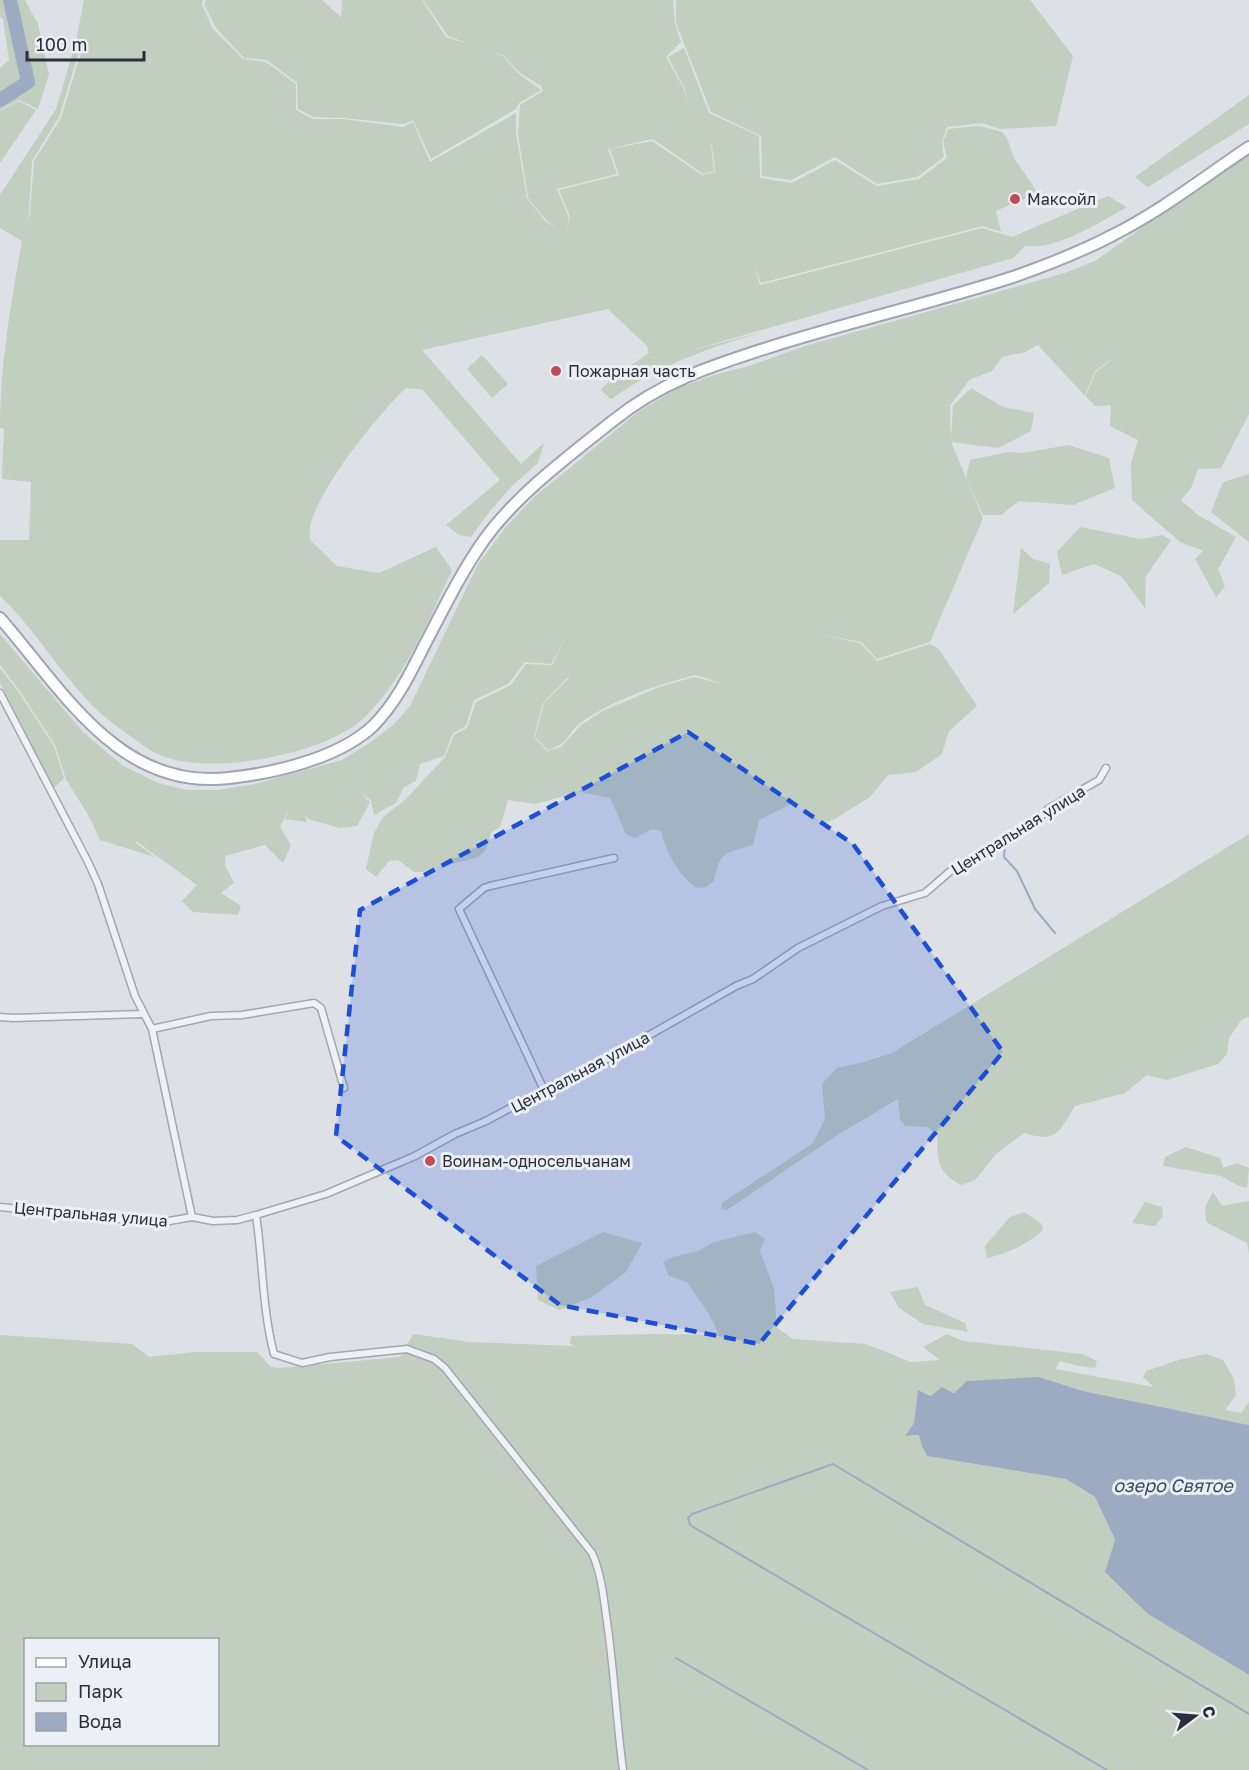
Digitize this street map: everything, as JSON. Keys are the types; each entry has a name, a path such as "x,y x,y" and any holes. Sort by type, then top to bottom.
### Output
{"main road":[{"path":"0,618 67,699 103,737 144,765 180,776 225,779 268,771 325,755 361,736 386,711 413,669 473,555 507,513 522,497 615,420 656,391 710,367 756,351 832,327 1010,278 1065,257 1114,235 1140,220 1249,147"}],"street":[{"path":"0,693 98,884 135,996 142,1014 152,1029 192,1217"},
{"name":"Центральная улица","path":"0,1207 158,1223 192,1217 213,1221 237,1220 326,1194 415,1156 611,1058 736,986 753,979 798,948 882,906 925,893 954,868 987,853 1038,819 1048,809 1099,780 1106,768"},
{"path":"544,1090 459,909 484,888 490,886 614,858"},
{"path":"152,1029 211,1016 243,1015 314,1003 321,1008 344,1088"},
{"path":"0,1017 142,1014"},
{"path":"256,1215 260,1239 263,1300 274,1354 302,1364 330,1358 407,1349 435,1359 445,1368 592,1552 599,1570 614,1670 623,1770"}],"highlighted area":[{"path":"688,732 853,844 1003,1052 759,1344 560,1305 336,1136 360,910"}],"green space":[{"path":"0,0 25,0 38,24 49,74 38,109 19,100 0,110 0,68 9,60 3,19 0,17"},
{"path":"84,0 203,0 202,4 212,28 243,59 266,62 296,84 296,110 313,119 343,119 403,127 413,122 430,162 516,113 516,133 527,198 545,221 559,230 546,220 528,198 518,134 520,105 543,91 536,67 541,86 520,73 504,56 491,51 504,57 519,74 541,90 519,103 516,109 431,159 413,120 404,124 343,118 313,117 298,109 297,83 267,60 244,58 216,28 204,4 206,0 322,0 341,17 342,0 422,0 446,37 472,45 448,36 423,0 673,0 675,23 681,42 666,57 684,89 687,106 685,89 668,57 684,48 709,113 759,136 760,178 792,183 835,160 877,186 919,179 947,158 943,142 948,129 979,126 1002,132 1007,138 1014,158 1038,193 996,211 1001,232 983,226 761,283 754,265 760,285 982,228 1012,237 1108,196 1127,207 1064,240 1038,246 1025,246 1013,258 685,352 766,331 686,358 649,376 611,399 601,390 612,378 649,353 647,346 608,309 422,350 521,464 544,443 538,463 512,486 471,537 459,535 446,525 500,480 422,389 406,388 350,453 325,492 310,526 311,541 337,566 379,573 436,547 452,570 405,665 367,715 350,729 327,741 300,750 241,762 212,764 187,762 165,757 151,750 98,711 70,680 25,622 0,596 0,540 29,540 31,482 2,479 4,429 0,428 0,404 10,310 22,241 0,228 0,195 56,109 74,48 78,55 59,117 32,161 26,229 30,212 34,161 61,118 80,56 75,45","holes":["653,139 703,174 714,171 711,145 705,140 712,145 715,172 702,175 652,141 610,149 619,175 559,190 570,217 566,234 569,218 557,189 617,174 608,149"]},
{"path":"676,0 1030,0 1073,56 1056,126 1000,129 982,123 947,127 942,142 944,157 917,177 877,184 835,157 791,180 762,176 761,136 711,112 676,23"},
{"path":"1249,95 1249,124 1148,187 1135,177"},
{"path":"19,101 36,110 0,163 0,111"},
{"path":"1249,152 1249,414 1221,468 1198,469 1191,488 1181,500 1198,515 1236,537 1218,569 1225,587 1216,597 1195,559 1203,551 1180,542 1132,500 1131,463 1138,440 1110,426 1111,405 1095,406 1086,396 1095,373 1121,352 1094,372 1085,396 1038,345 1025,352 1002,357 992,371 969,380 950,406 951,440 953,406 971,388 1003,407 1034,413 1031,431 998,448 951,442 983,518 930,642 877,659 861,642 818,634 860,643 877,661 929,644 938,648 977,706 949,731 942,754 916,772 888,775 870,797 835,819 825,822 816,820 793,803 759,820 753,845 725,855 719,864 714,881 706,887 696,888 678,870 666,847 661,831 652,829 635,838 626,834 610,798 580,792 535,804 508,800 500,827 492,832 485,851 478,857 423,872 414,872 398,860 389,861 376,877 366,869 374,833 383,817 406,799 445,757 454,735 467,728 476,702 511,685 526,664 552,665 565,639 551,664 525,662 508,684 474,700 466,726 453,733 444,756 420,764 416,781 404,787 396,803 374,815 371,800 361,794 370,802 357,826 340,828 308,819 305,815 307,822 285,819 291,804 280,827 291,845 283,863 265,845 225,856 225,865 234,883 221,893 241,906 238,915 193,912 182,901 197,885 136,841 155,857 100,840 91,820 66,779 55,745 0,665 0,634 83,732 122,765 158,783 186,790 218,790 255,784 342,760 394,724 410,706 478,564 506,527 533,498 638,412 680,387 714,375 749,366 805,346 1065,273 1095,261","holes":["695,675 727,685 694,677 659,687 603,711 581,725 561,747 547,751 534,737 543,703 569,676 544,703 535,737 548,750 564,742 579,724 592,715 650,689"]},
{"path":"482,355 508,384 492,398 467,369"},
{"path":"1068,445 1109,458 1115,488 1073,505 1019,501 1001,515 983,515 966,477 970,460 1008,452 1024,453"},
{"path":"1249,474 1249,542 1211,512 1223,482"},
{"path":"1080,527 1141,539 1162,535 1171,540 1146,576 1145,608 1121,576 1094,564 1062,575 1057,552"},
{"path":"1021,548 1033,559 1050,564 1049,583 1013,614"},
{"path":"0,668 54,746 64,778 54,788 0,683"},
{"path":"1249,834 1249,1017 1241,1020 1229,1038 1227,1054 1218,1064 1167,1080 1147,1075 1125,1093 1075,1106 1056,1133 1044,1137 1024,1133 996,1154 975,1180 961,1185 947,1175 940,1165 937,1136 928,1127 905,1126 900,1120 898,1099 839,1134 727,1210 721,1209 722,1203 813,1143 825,1119 822,1084 837,1068 892,1053"},
{"path":"1186,1147 1220,1158 1223,1168 1237,1163 1249,1168 1247,1188 1221,1176 1163,1166 1165,1157"},
{"path":"1213,1192 1222,1206 1249,1201 1249,1254 1247,1243 1206,1222 1205,1207"},
{"path":"1145,1202 1162,1207 1163,1216 1155,1226 1132,1223"},
{"path":"1024,1212 1042,1224 1043,1230 1017,1248 987,1258 985,1246 1010,1217"},
{"path":"603,1232 642,1243 626,1272 592,1297 559,1310 538,1300 536,1266"},
{"path":"755,1232 765,1239 760,1251 774,1288 777,1328 793,1339 866,1344 911,1362 940,1360 923,1347 947,1334 963,1341 1082,1354 1097,1361 1095,1368 1060,1361 1055,1369 1154,1387 1143,1377 1146,1371 1206,1354 1223,1360 1234,1379 1236,1395 1225,1410 1241,1413 1249,1402 1249,1425 1083,1391 1039,1377 932,1396 918,1390 914,1423 905,1436 920,1435 922,1446 928,1456 1066,1479 1095,1497 1148,1614 1249,1675 1249,1770 0,1770 0,1335 132,1344 149,1357 194,1352 257,1352 271,1367 279,1368 400,1357 413,1334 470,1342 575,1346 570,1344 571,1336 719,1335 709,1314 687,1282 669,1276 663,1262 698,1251 714,1242"},
{"path":"918,1287 925,1305 965,1323 968,1332 923,1324 899,1308 890,1292"}],"water":[{"name":"озеро Святое","path":"1039,1377 1083,1391 1249,1425 1249,1675 1148,1614 1105,1572 1115,1540 1095,1497 1066,1479 927,1456 919,1435 905,1436 914,1423 918,1390 931,1396 942,1387 954,1393 967,1381"}],"waterway":[{"path":"0,100 28,82 10,0"},
{"path":"1005,844 1004,857 1017,871 1035,909 1055,933"},
{"path":"1107,1770 690,1525 688,1518 692,1514 833,1464 1249,1714"},
{"path":"676,1658 868,1770"}],"place":[{"name":"Максойл","path":"1015,199"},
{"name":"Пожарная часть","path":"556,371"},
{"name":"Воинам-односельчанам","path":"430,1161"}]}
